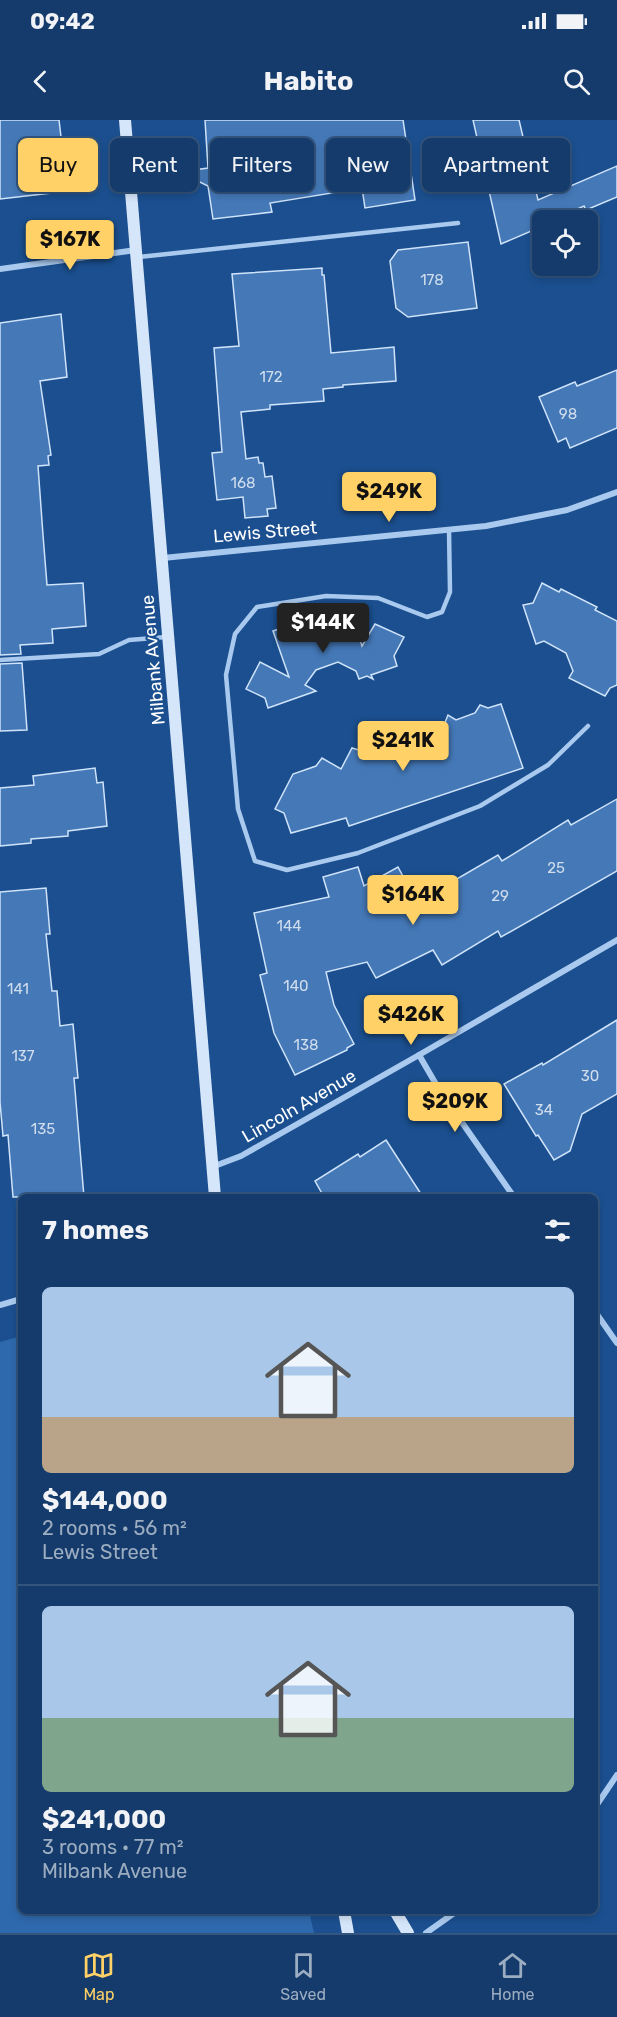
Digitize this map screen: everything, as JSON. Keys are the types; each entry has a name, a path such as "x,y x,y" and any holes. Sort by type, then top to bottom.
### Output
{"main road":[{"name":"Milbank Avenue","path":"125,120 215,1194"},
{"path":"345,1914 348,1933"},
{"path":"397,1914 408,1933"}],"street":[{"path":"0,269 136,254"},
{"name":"Lewis Street","path":"163,558 486,526 556,513 617,492"},
{"name":"Lincoln Avenue","path":"212,1167 241,1156 617,940"},
{"path":"419,1055 440,1091 512,1194"},
{"path":"0,1305 18,1300"},
{"path":"598,1316 617,1343"},
{"path":"598,1803 617,1775"},
{"path":"426,1933 454,1914"}],"lane":[{"path":"136,254 458,223"},
{"path":"449,530 450,592 442,612 427,617 378,598 326,596 257,607 235,634 225,675 238,809 255,861 287,870 358,853 480,806 548,765 588,726"},
{"path":"0,660 99,654 129,640 169,637"}],"shaded area":[{"path":"18,1337 18,1914 310,1914 314,1933 0,1933 0,1342"}],"building":[{"path":"0,120 59,120 61,138 18,138 18,192 60,192 0,199"},
{"path":"205,120 403,120 406,138 326,138 326,192 337,192 270,203 272,212 213,219 208,186 198,181 198,169 208,168"},
{"path":"473,120 519,120 523,138 477,138"},
{"path":"617,166 617,197 586,210 584,206 575,210 532,210 532,231 501,244 489,192 536,192 538,200 557,192 570,192 570,186"},
{"path":"410,167 415,200 365,208 363,192 410,192"},
{"path":"468,242 477,308 408,317 396,308 390,261 398,250"},
{"path":"322,268 331,353 394,347 396,381 323,389 324,401 270,405 270,409 241,412 246,459 258,457 259,463 263,463 265,477 272,476 276,508 267,509 268,516 245,518 243,497 217,500 212,453 222,452 214,348 239,346 232,274"},
{"path":"61,314 67,377 40,381 51,455 48,456 49,465 38,466 47,585 83,583 86,626 52,629 53,643 20,645 21,654 0,655 0,323"},
{"path":"617,370 617,428 570,448 566,438 558,442 539,397 575,382 577,386"},
{"path":"542,583 559,592 561,589 597,607 595,610 617,621 617,685 610,688 605,696 569,678 573,671 566,653 544,641 536,644 523,605 533,603"},
{"path":"348,605 362,646 375,624 404,637 394,656 397,666 371,675 373,679 367,676 359,679 356,671 338,662 316,670 305,685 316,691 268,708 265,698 246,689 260,662 289,677 273,631 291,625 290,622 329,608 330,611"},
{"path":"22,663 27,730 0,731 0,664"},
{"path":"501,704 523,768 349,826 346,818 291,833 284,813 275,809 293,774 316,766 322,758 341,769 352,748 362,751 383,742 412,735 417,727 426,731 444,725 448,715 456,720 475,713 480,705 488,708"},
{"path":"95,768 97,783 103,782 107,826 68,831 68,836 31,839 31,843 0,846 0,788 34,785 33,776"},
{"path":"617,799 617,871 501,937 498,931 442,965 433,950 376,978 367,962 326,972 334,1005 354,1044 347,1050 295,1075 274,1033 260,975 267,973 254,913 329,897 323,877 358,867 364,886 398,867 413,895 434,883 438,890 498,855 502,861 568,820 571,825"},
{"path":"46,888 50,934 46,934 52,991 57,991 60,1026 73,1024 78,1078 74,1078 84,1194 18,1194 18,1197 13,1197 8,1135 3,1136 0,1102 0,892"},
{"path":"617,1020 617,1094 582,1114 570,1151 554,1160 538,1135 536,1136 504,1084 542,1063 543,1065"},
{"path":"386,1140 421,1194 322,1194 315,1181 358,1154 360,1157"}]}
